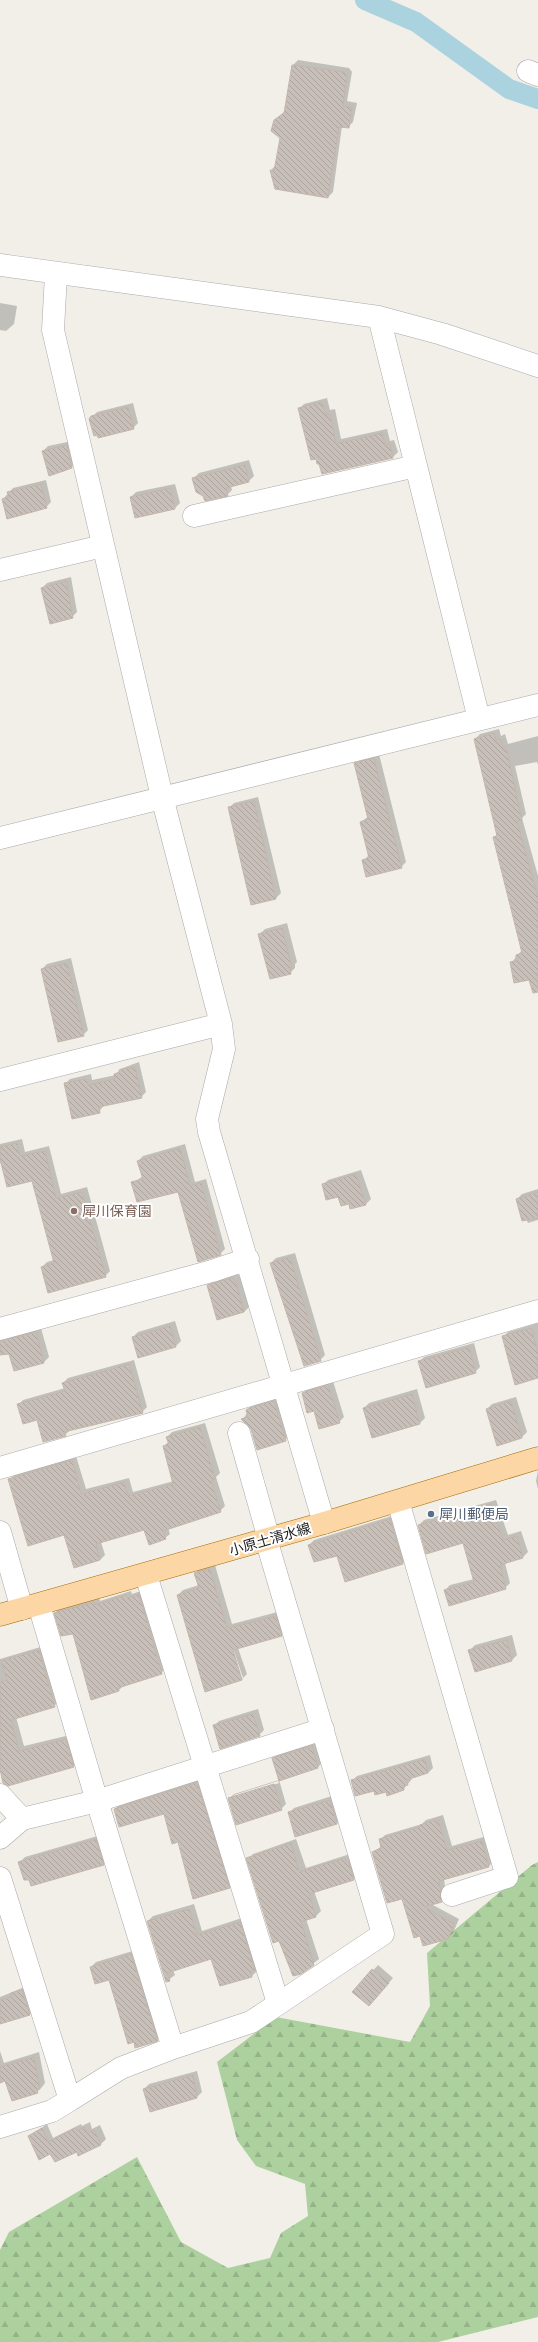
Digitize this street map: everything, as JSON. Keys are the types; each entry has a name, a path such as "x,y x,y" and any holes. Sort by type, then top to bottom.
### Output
{"main road":[{"name":"小原土清水線","path":"0,1615 146,1575 538,1458"}],"street":[{"path":"0,265 56,274 380,317 442,334 538,366"},
{"path":"56,274 53,330 162,797 221,1024 224,1048 207,1120 208,1126 324,1523"},
{"path":"380,317 479,719"},
{"path":"194,516 416,466"},
{"path":"1,564 103,546"},
{"path":"0,838 538,705"},
{"path":"0,1080 221,1024"},
{"path":"0,1329 212,1271 248,1259"},
{"path":"0,1468 538,1311"},
{"path":"0,2127 52,2111 122,2068 173,2048 251,2022 383,1934 267,1539 238,1433"},
{"path":"398,1501 507,1877 452,1894"},
{"path":"0,1532 30,1607 97,1801 173,2048"},
{"path":"146,1575 278,2003"},
{"path":"0,1838 22,1819 97,1801 323,1728"},
{"path":"0,1795 22,1819"},
{"path":"0,1878 70,2100"}],"green space":[{"path":"538,1862 538,2317 438,2342 0,2342 0,2250 9,2232 137,2157 181,2242 228,2268 270,2258 281,2233 308,2216 305,2184 256,2166 237,2140 217,2062 276,2017 410,2042 430,2006 427,1953 532,1865"}],"building":[{"path":"292,65 344,72 347,77 343,106 352,108 349,128 339,127 328,198 275,189 270,170 274,171 280,138 271,131 274,120 284,113"},
{"path":"322,402 326,415 330,414 336,444 382,433 385,445 390,444 393,458 322,474 316,459 311,460 298,408"},
{"path":"128,407 134,429 98,438 97,435 94,436 89,419 91,416"},
{"path":"67,445 72,468 49,476 42,451"},
{"path":"245,465 249,482 226,488 228,496 205,501 203,496 196,492 192,478"},
{"path":"41,484 47,508 7,519 2,499 9,497 7,492"},
{"path":"170,488 175,509 135,518 130,497"},
{"path":"66,581 73,618 50,624 41,588"},
{"path":"494,733 496,740 500,739 503,748 506,747 522,820 517,821 538,898 538,992 533,993 529,980 514,983 510,962 516,961 516,955 522,953 493,837 497,836 474,739"},
{"path":"374,758 402,868 366,877 362,860 369,858 360,822 368,819 354,763"},
{"path":"254,801 276,899 251,905 228,807"},
{"path":"282,928 292,968 290,969 291,974 270,979 258,934"},
{"path":"67,963 84,1036 58,1042 41,969"},
{"path":"135,1067 142,1098 99,1107 100,1113 72,1119 64,1083 86,1079 88,1085 115,1079 114,1074 120,1072 119,1070"},
{"path":"17,1143 20,1156 45,1151 56,1198 82,1192 106,1277 48,1293 41,1267 54,1263 32,1181 7,1187 0,1159 0,1147"},
{"path":"180,1148 190,1186 201,1183 221,1255 198,1262 178,1192 137,1202 131,1182 143,1179 137,1161"},
{"path":"356,1174 366,1205 350,1209 349,1204 341,1206 338,1197 326,1200 322,1184"},
{"path":"538,1192 538,1218 522,1221 516,1199"},
{"path":"290,1257 321,1361 304,1366 270,1263"},
{"path":"232,1278 236,1282 244,1312 217,1320 207,1285"},
{"path":"170,1326 176,1347 138,1358 132,1337"},
{"path":"531,1328 538,1353 538,1378 515,1385 502,1336"},
{"path":"36,1332 44,1363 14,1371 9,1354 0,1355 0,1341"},
{"path":"469,1347 476,1373 426,1388 418,1361"},
{"path":"129,1364 143,1413 64,1432 66,1436 43,1442 37,1420 23,1424 17,1404 65,1391 62,1383"},
{"path":"328,1385 340,1423 319,1429 314,1411 307,1413 302,1393"},
{"path":"412,1394 420,1424 372,1438 363,1408"},
{"path":"274,1401 286,1441 257,1450 251,1429 241,1419 248,1417 246,1410 249,1408"},
{"path":"511,1401 522,1438 497,1446 486,1409"},
{"path":"200,1427 215,1479 211,1481 221,1512 163,1531 166,1539 149,1545 144,1530 96,1544 100,1560 74,1568 64,1535 28,1546 8,1479 72,1460 81,1494 124,1482 128,1496 173,1484 163,1446 169,1444 166,1437"},
{"path":"491,1504 503,1540 517,1536 523,1558 500,1565 506,1589 449,1606 444,1590 474,1582 463,1543 426,1554 418,1525"},
{"path":"390,1519 403,1564 345,1582 337,1556 314,1562 308,1545"},
{"path":"210,1569 227,1628 276,1616 282,1636 233,1650 242,1680 205,1692 177,1595 199,1588 194,1573"},
{"path":"139,1594 162,1674 118,1688 119,1691 91,1700 73,1634 61,1636 54,1613 94,1602 95,1605 126,1595 127,1598"},
{"path":"507,1640 512,1661 475,1672 468,1650"},
{"path":"39,1650 55,1707 11,1720 19,1751 66,1739 74,1767 8,1786 3,1783 0,1769 0,1682 7,1680 1,1661"},
{"path":"253,1714 260,1736 220,1749 213,1725"},
{"path":"312,1746 318,1768 279,1781 272,1758"},
{"path":"425,1759 428,1773 406,1780 408,1785 403,1786 404,1790 387,1796 386,1792 375,1795 374,1791 355,1796 351,1780"},
{"path":"195,1783 196,1787 198,1786 230,1888 193,1899 178,1842 172,1844 164,1814 119,1827 114,1809"},
{"path":"274,1784 282,1810 236,1825 228,1798"},
{"path":"330,1800 337,1824 295,1837 288,1812"},
{"path":"438,1819 447,1850 482,1841 489,1867 439,1881 442,1902 424,1907 454,1924 448,1939 423,1946 420,1936 414,1938 402,1899 387,1903 372,1852 381,1848 379,1839 420,1827 420,1825"},
{"path":"96,1839 104,1865 31,1886 29,1880 24,1880 18,1862"},
{"path":"291,1843 299,1872 345,1858 346,1861 348,1860 354,1880 309,1894 316,1917 301,1922 314,1965 301,1974 293,1976 279,1941 273,1943 246,1858"},
{"path":"189,1909 197,1935 240,1922 255,1970 251,1971 252,1977 220,1986 211,1959 167,1973 170,1981 166,1982 147,1921"},
{"path":"131,1954 158,2041 135,2048 134,2042 128,2044 109,1980 95,1984 90,1967"},
{"path":"372,1969 389,1983 369,2006 352,1992"},
{"path":"22,1990 30,2015 0,2024 0,2000 12,1997 11,1993"},
{"path":"34,2057 40,2089 37,2090 38,2093 12,2101 5,2081 0,2083 0,2067"},
{"path":"193,2075 197,2098 150,2112 143,2089"},
{"path":"85,2127 87,2133 94,2130 101,2145 78,2156 77,2152 55,2162 50,2154 39,2160 28,2136 42,2128 48,2142 76,2128 77,2131"}],"waterway":[{"path":"365,0 416,22 509,89 538,99"}],"place":[{"name":"犀川保育園","path":"74,1211"},
{"name":"犀川郵便局","path":"431,1514"}]}
